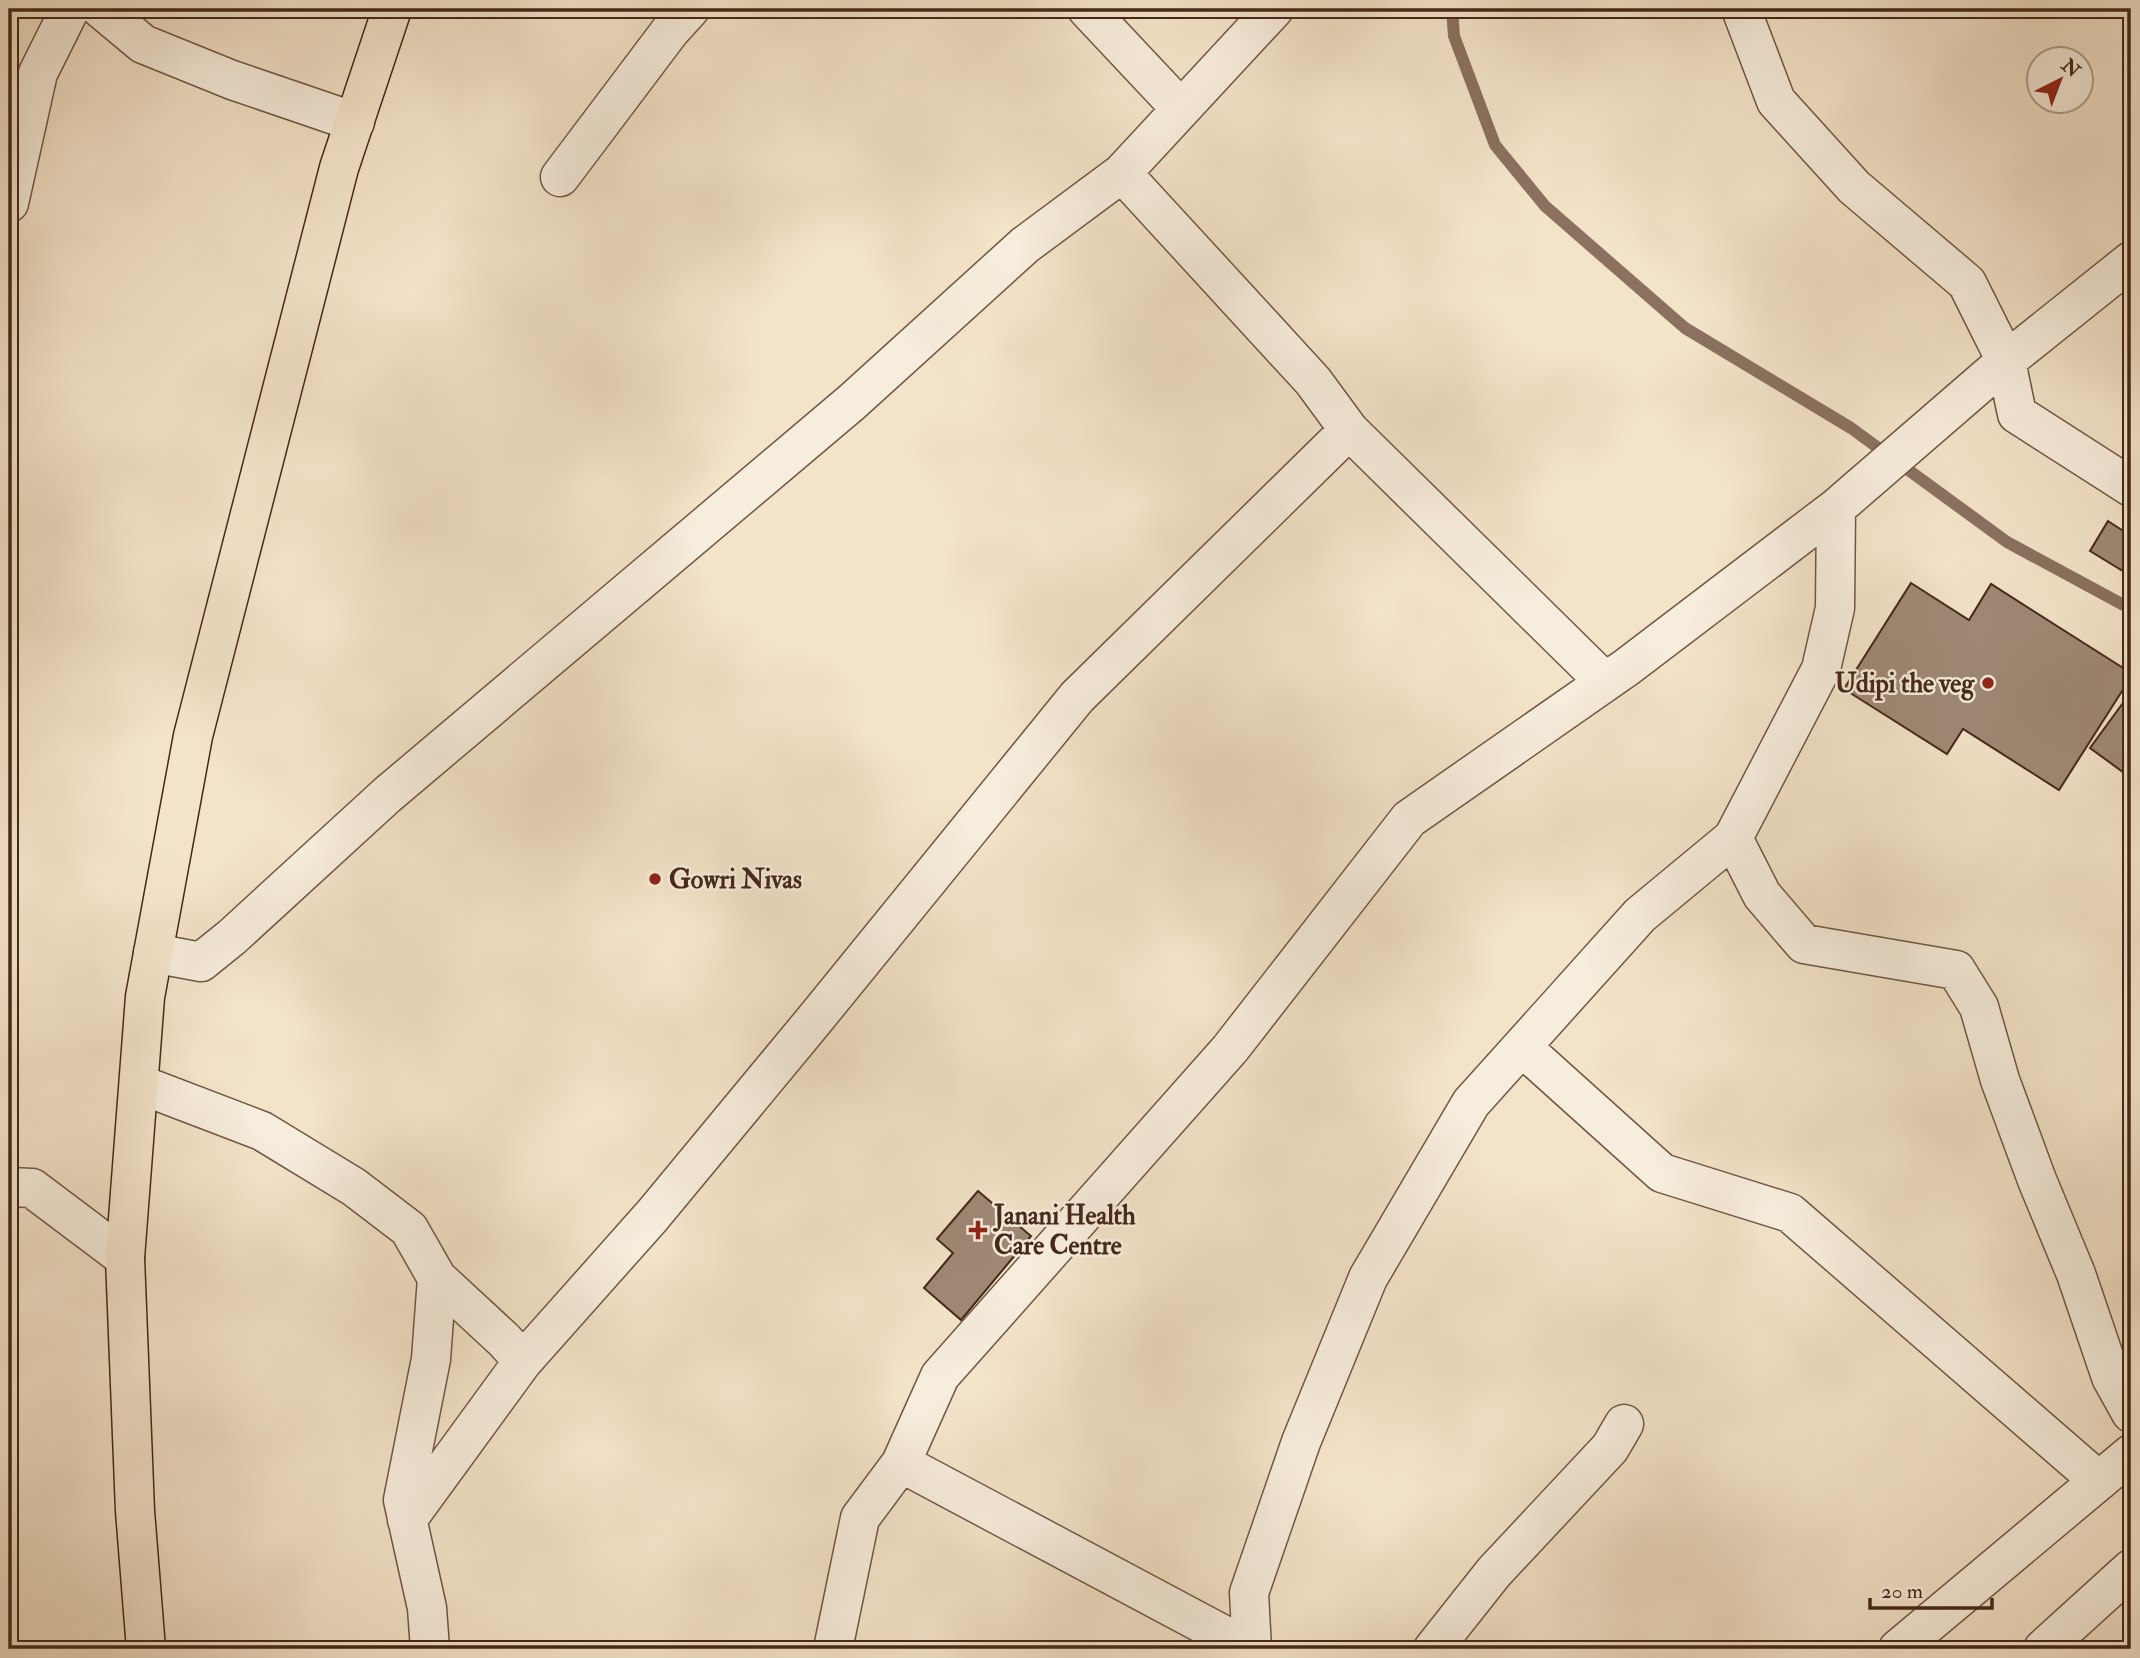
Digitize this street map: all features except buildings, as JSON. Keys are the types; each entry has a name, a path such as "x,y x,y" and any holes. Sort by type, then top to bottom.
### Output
{"main road":[{"path":"146,1649 135,1511 125,1258 145,997 193,736 339,168 392,9"}],"street":[{"path":"9,203 38,73 70,9"},
{"path":"101,9 143,44 232,80 355,122"},
{"path":"560,177 690,9"},
{"path":"1087,9 1180,108"},
{"path":"153,953 201,962 232,937 387,795 852,402 1025,245 1122,173 1274,9"},
{"path":"1741,9 1776,101 1854,187 1967,284 2006,361 2017,414 2131,487"},
{"path":"1122,173 1313,380 1349,430 1605,682"},
{"path":"833,1649 860,1518 901,1463 940,1376 1230,1049 1409,819 1605,682 1836,508 2006,361 2131,261"},
{"path":"407,1520 523,1361 652,1216 1077,697 1349,430"},
{"path":"1251,1649 1249,1593 1301,1442 1368,1278 1471,1103 1640,915 1733,838 1821,669 1835,608 1836,508"},
{"path":"1733,838 1762,895 1804,944 1956,970 1979,1007 2000,1080 2037,1180 2076,1274 2111,1377 2131,1413"},
{"path":"1522,1047 1662,1174 1790,1213 2099,1481"},
{"path":"139,1084 262,1131 354,1187 409,1229 437,1278 523,1361"},
{"path":"9,1188 32,1188 125,1258"},
{"path":"430,1649 427,1608 403,1500 431,1359 437,1278"},
{"path":"1433,1649 1494,1572 1609,1448 1624,1424"},
{"path":"1898,1649 2131,1454"},
{"path":"901,1463 1251,1649"},
{"path":"2043,1649 2131,1569"}],"waterway":[{"path":"1452,9 1454,36 1495,145 1545,206 1685,328 1851,428 2007,542 2131,609"}],"place":[{"name":"Udipi the veg","path":"1988,683"},
{"name":"Gowri Nivas","path":"655,879"},
{"name":"Janani Health Care Centre","path":"978,1230"}]}
